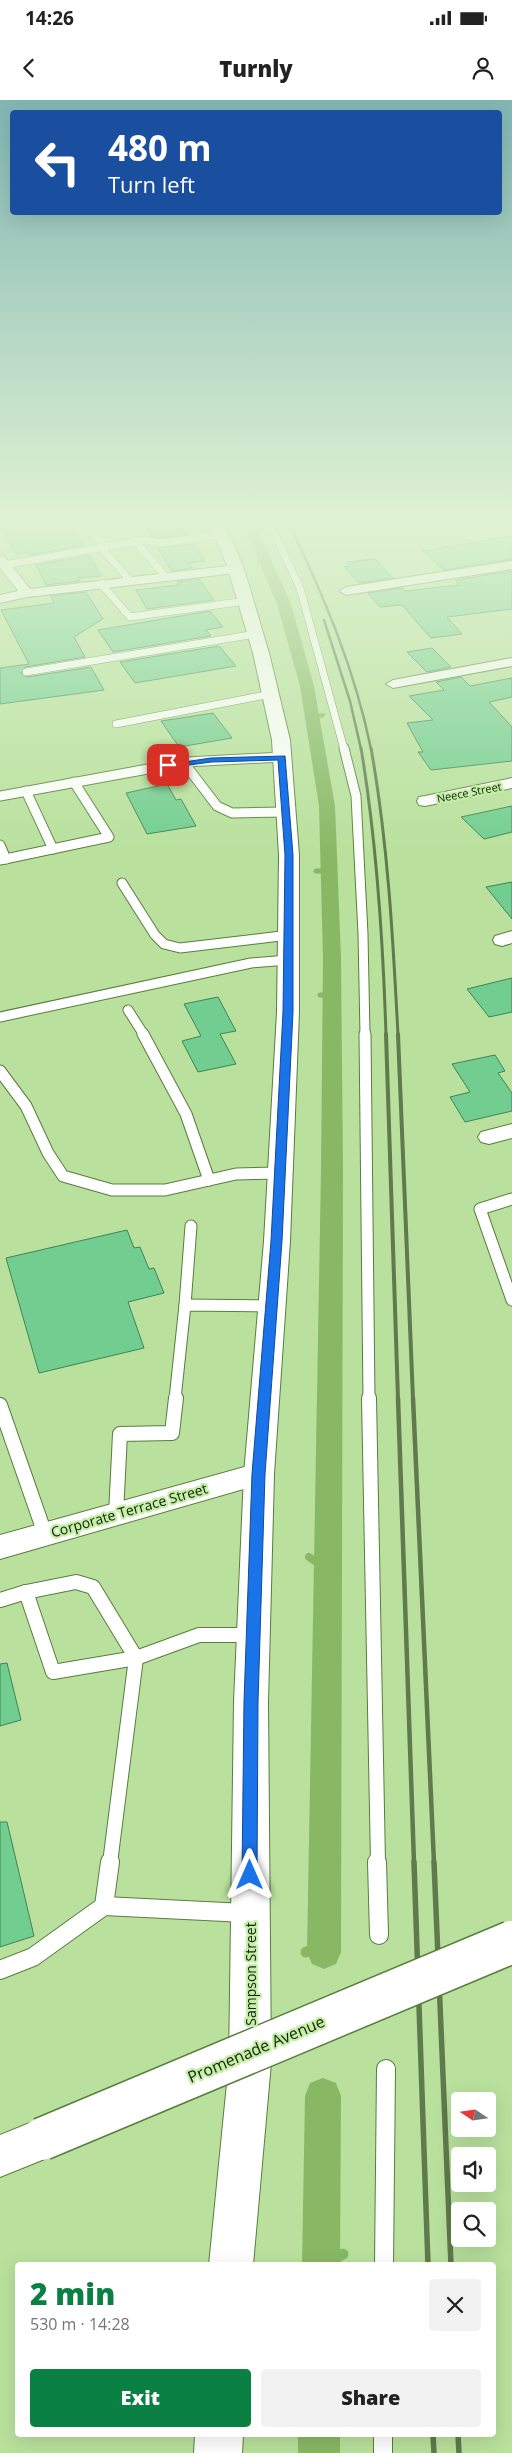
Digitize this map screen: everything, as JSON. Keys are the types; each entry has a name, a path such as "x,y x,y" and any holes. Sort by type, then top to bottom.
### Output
{"street":[{"name":"Sampson Street","path":"231,2262 250,2063 249,1914 259,1474 280,1173 289,935 289,855 281,740 256,634"},
{"path":"393,684 512,662"},
{"name":"Neece Street","path":"425,801 512,784"},
{"path":"489,1137 512,1131"},
{"name":"Corporate Terrace Street","path":"0,1547 259,1474"},
{"name":"Promenade Avenue","path":"0,2156 512,1942"},
{"path":"218,2437 218,2453"}],"lane":[{"path":"26,672 256,634"},
{"path":"313,634 330,690 356,796 363,934 369,1452 379,1935"},
{"path":"116,724 271,694"},
{"path":"0,796 186,762 282,757"},
{"path":"186,762 188,768 217,806 232,813 286,812"},
{"path":"0,845 3,859 109,837 74,782"},
{"path":"26,791 53,849"},
{"path":"122,883 155,935 164,944 180,948 289,935"},
{"path":"0,1017 251,963 288,960"},
{"path":"128,1010 148,1042 195,1131 208,1180"},
{"path":"0,1071 26,1106 48,1153 63,1176 112,1190 165,1190 236,1174 280,1173"},
{"path":"512,1199 480,1209 512,1300"},
{"path":"116,1514 120,1434 172,1433 186,1305 191,1226"},
{"path":"186,1305 272,1306"},
{"path":"0,1405 45,1534"},
{"path":"0,1600 26,1592 76,1582 93,1587 136,1658 104,1906"},
{"path":"26,1592 53,1672 136,1658 199,1635 254,1635"},
{"path":"0,1970 33,1957 104,1906 249,1914"},
{"path":"384,2262 386,2069"},
{"path":"383,2437 383,2453"}],"building":[{"path":"13,634 79,634 74,637 85,657 25,667 21,673 27,677 91,667 104,690 0,704 0,668 29,664"},
{"path":"101,634 209,634 211,636 113,652"},
{"path":"427,634 462,634 431,638"},
{"path":"219,646 236,666 135,683 120,662"},
{"path":"432,648 451,667 427,672 407,652"},
{"path":"461,677 470,686 512,678 512,697 489,702 512,727 512,761 431,770 418,752 423,752 407,723 433,720 409,696 444,690 436,682"},
{"path":"213,713 232,738 179,747 161,721"},
{"path":"167,784 176,800 181,799 196,826 147,834 126,793"},
{"path":"512,806 512,832 484,839 461,817"},
{"path":"512,882 512,919 486,887"},
{"path":"512,978 512,1012 489,1017 467,989"},
{"path":"218,997 236,1031 220,1034 236,1064 198,1072 182,1041 201,1036 184,1004"},
{"path":"495,1055 505,1071 498,1073 512,1093 512,1111 465,1122 450,1097 470,1092 452,1064"},
{"path":"127,1230 134,1248 140,1247 149,1269 154,1268 164,1293 128,1302 144,1348 39,1373 6,1258"},
{"path":"7,1663 21,1720 0,1726 0,1664"},
{"path":"0,1822 7,1822 34,1936 0,1947"}],"waterway":[{"path":"292,634 307,686 327,806 332,958 332,1171 324,1952"},
{"path":"313,718 323,715"},
{"path":"316,871 329,871"},
{"path":"320,995 332,995"},
{"path":"309,1557 328,1570"},
{"path":"306,1952 324,1948"},
{"path":"321,2262 323,2096"},
{"path":"329,2262 343,2254"},
{"path":"319,2437 319,2453"}],"railway":[{"path":"328,634 350,701 361,749"},
{"path":"337,634 356,691 371,749"},
{"path":"361,748 367,784 378,891 386,1035"},
{"path":"371,748 386,855 398,1035"},
{"path":"386,1034 398,1399"},
{"path":"398,1034 413,1399"},
{"path":"398,1398 414,1863"},
{"path":"413,1398 434,1863"},
{"path":"414,1862 428,2262"},
{"path":"434,1862 451,2262"},
{"path":"433,2437 434,2453"},
{"path":"458,2437 459,2453"}],"route":[{"path":"168,765 211,760 282,757 289,855 288,1012 277,1241 259,1474 251,1702 250,1875"}]}
